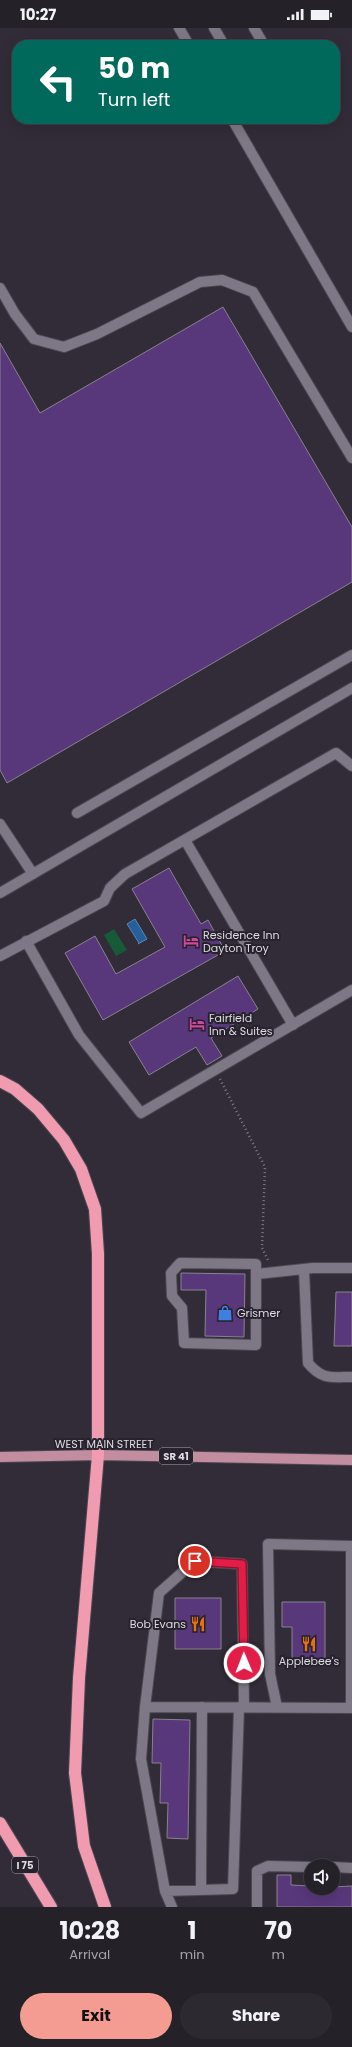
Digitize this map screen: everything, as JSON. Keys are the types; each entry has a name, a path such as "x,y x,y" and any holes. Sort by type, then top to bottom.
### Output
{"highway":[{"path":"0,1081 15,1089 38,1109 64,1140 81,1169 95,1209 98,1254 98,1455 78,1678 75,1773 84,1846 105,1907"},
{"name":"I 75","path":"0,1823 51,1907"}],"main road":[{"name":"WEST MAIN STREET","path":"0,1457 98,1455 352,1460"}],"street":[{"path":"179,28 186,40"},
{"path":"214,28 221,40"},
{"path":"254,28 261,40"},
{"path":"235,124 352,327"},
{"path":"0,288 15,314 34,339 64,348 97,334 200,282 222,280 254,292 352,458"},
{"path":"77,813 352,655"},
{"path":"0,893 352,688"},
{"path":"0,956 104,901 110,888 125,874 336,753 352,766"},
{"path":"0,824 33,874"},
{"path":"185,840 293,1025"},
{"path":"26,941 79,1035 141,1113 352,990"},
{"path":"180,1263 256,1264 256,1274 256,1345 184,1343 182,1308 172,1296 171,1273 180,1263"},
{"path":"256,1274 352,1268"},
{"path":"304,1270 308,1363 315,1372 324,1377 352,1377"},
{"path":"145,1707 351,1708 351,1546 268,1544 270,1674 277,1707"},
{"path":"164,1891 233,1889 242,1707 242,1564 195,1561 158,1593 145,1707 141,1759 164,1891 172,1907"},
{"path":"202,1707 202,1890"},
{"path":"257,1907 257,1871 268,1866 304,1867"},
{"path":"340,1867 352,1868"}],"path":[{"path":"215,1070 265,1168 262,1248 269,1263 286,1271"}],"green space":[{"path":"114,929 127,950 116,956 104,935"}],"water":[{"path":"135,919 147,939 138,944 139,943 127,924"}],"building":[{"path":"223,307 352,527 352,582 7,783 0,770 0,343 40,413"},
{"name":"Residence Inn Dayton Troy","path":"169,868 201,924 208,920 225,951 103,1020 65,953 95,936 116,974 165,947 132,889"},
{"name":"Fairfield Inn & Suites","path":"238,976 258,1009 211,1038 222,1056 207,1065 196,1047 149,1075 129,1042"},
{"name":"Grismer","path":"181,1273 245,1274 244,1337 205,1336 206,1290 181,1290"},
{"path":"336,1292 352,1292 352,1346 334,1346"},
{"name":"Bob Evans","path":"175,1598 221,1598 221,1649 175,1649"},
{"name":"Applebee's","path":"282,1602 325,1602 325,1661 292,1661 292,1627 282,1627"},
{"path":"153,1719 190,1720 188,1839 167,1838 168,1803 160,1803 161,1763 152,1763"},
{"path":"277,1875 291,1875 291,1885 304,1886 304,1895 340,1895 340,1887 352,1886 352,1907 277,1907"}],"place":[{"name":"Residence Inn Dayton Troy","path":"191,941"},
{"name":"Fairfield Inn & Suites","path":"197,1024"},
{"name":"Grismer","path":"225,1313"},
{"name":"Bob Evans","path":"198,1624"},
{"name":"Applebee's","path":"309,1644"}],"route":[{"path":"195,1561 242,1564 244,1663"}]}
